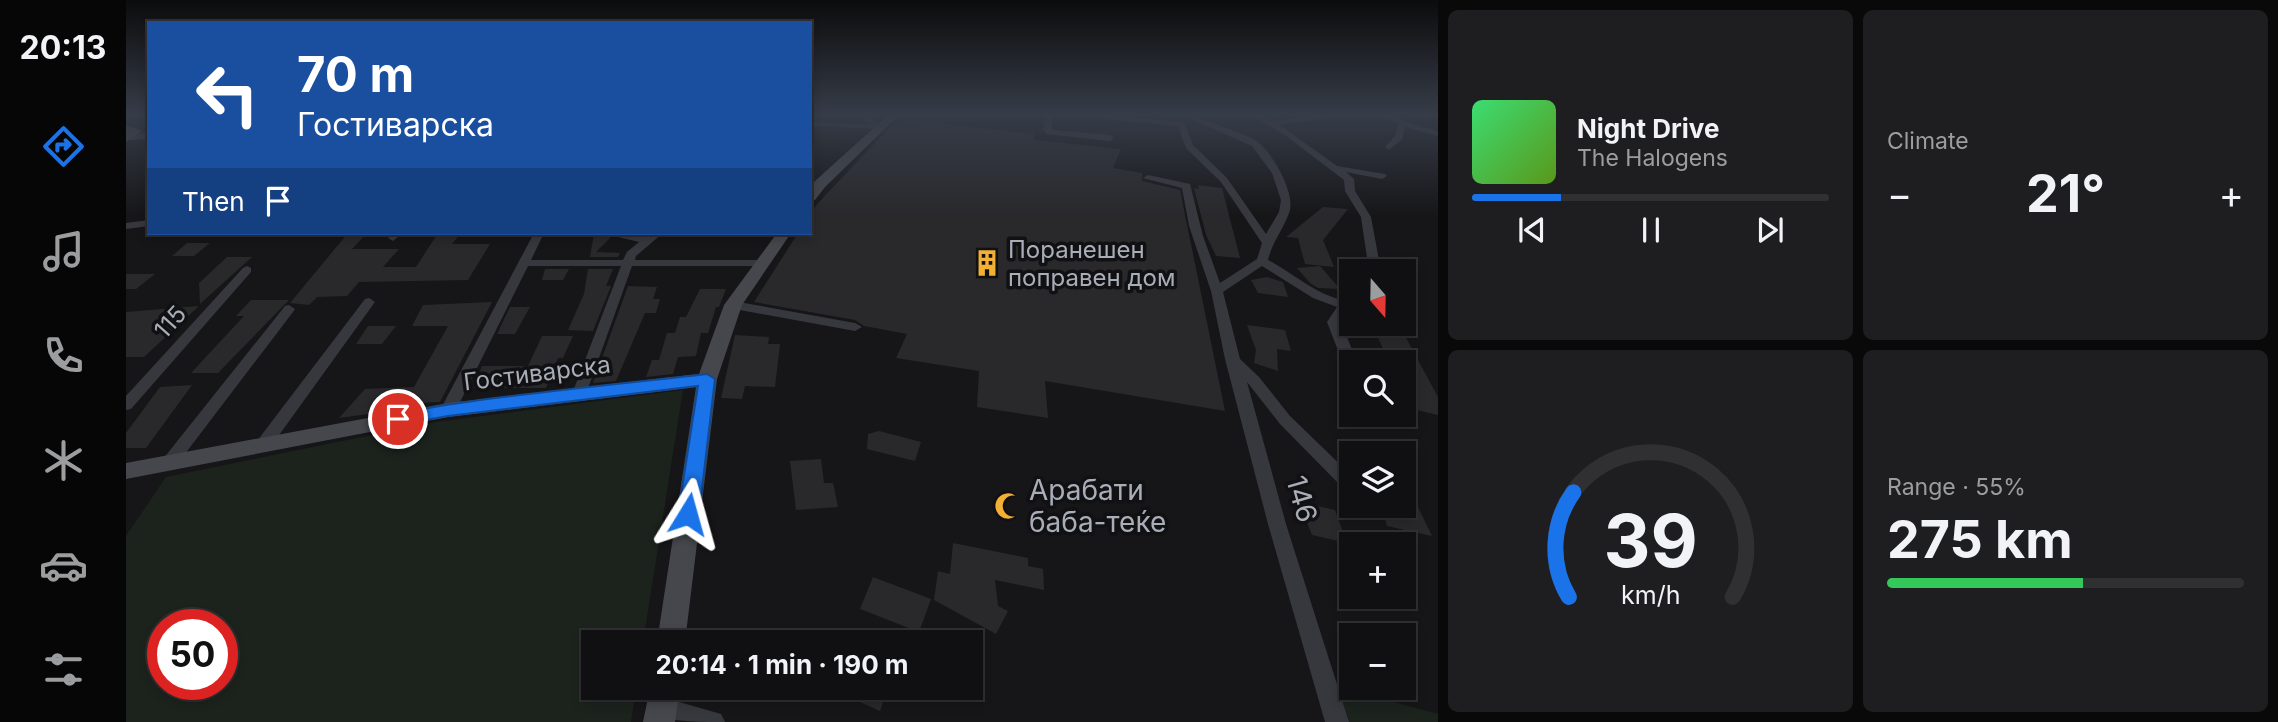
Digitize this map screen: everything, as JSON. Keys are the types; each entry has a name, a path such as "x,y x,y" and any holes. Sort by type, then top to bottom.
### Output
{"main road":[{"path":"812,194 858,149"},
{"path":"673,630 707,379 733,305 782,235"},
{"name":"Гостиварска","path":"126,471 448,410 707,379"}],"street":[{"path":"1192,149 1224,180 1248,213 1253,225 1268,242"},
{"path":"1219,289 1262,261 1286,200 1277,173 1259,149"},
{"path":"1309,149 1335,166 1349,180 1350,191 1366,217 1373,259"},
{"path":"1335,166 1382,176"},
{"name":"146","path":"1148,178 1187,186 1191,218 1210,275 1219,289 1218,301 1232,359 1277,524 1337,722"},
{"path":"126,226 147,223"},
{"path":"448,410 539,235"},
{"path":"634,235 653,237"},
{"path":"579,394 631,254 653,237"},
{"path":"1262,261 1321,297 1339,302"},
{"path":"524,263 761,263"},
{"name":"115","path":"126,405 247,270"},
{"path":"262,445 369,302"},
{"path":"733,305 855,327"},
{"path":"169,463 289,309"},
{"path":"1339,315 1334,321 1339,334"},
{"path":"1232,359 1261,386 1284,419 1339,472"},
{"path":"662,706 713,722"}],"shaded area":[{"path":"683,390 645,630 581,630 581,700 634,700 631,722 126,722 126,536 166,477 436,422"},
{"path":"1342,700 1386,700 1438,714 1438,722 1349,722"}],"building":[{"name":"Поранешен поправен дом","path":"870,149 1121,149 1113,168 1142,173 1142,181 1180,190 1225,411 1045,381 1048,418 977,407 979,371 896,358 907,334 864,326 855,320 754,302 797,235 812,235 812,211"},
{"path":"1198,185 1222,188 1240,258 1216,256 1206,235 1194,188 1199,189"},
{"path":"1323,207 1348,209 1323,240 1334,267 1305,264 1298,238 1286,237"},
{"path":"346,235 365,235 352,249 399,249 383,267 416,267 437,235 459,235 452,244 490,244 468,280 359,282 347,296 317,297 309,305 290,303"},
{"path":"594,235 608,235 610,238 596,252 620,253 618,257 590,257"},
{"path":"187,243 210,243 194,256 172,256"},
{"path":"227,257 252,257 200,304 199,283"},
{"path":"1320,266 1339,289 1318,288 1297,268"},
{"path":"545,269 569,269 563,280 542,280"},
{"path":"588,269 613,269 606,286 611,286 593,331 568,330 584,294"},
{"path":"126,274 155,274 136,289 126,289"},
{"path":"1267,277 1283,282 1288,297 1258,293 1251,280"},
{"path":"628,286 657,287 653,299 660,299 656,313 645,313 616,381 593,383"},
{"path":"700,289 726,289 719,307 716,307 708,333 701,333 696,356 678,357 673,374 646,377 652,360 659,360 667,333 675,333 680,317 686,317"},
{"path":"251,300 289,300 218,373 191,373 244,316 236,316"},
{"path":"492,302 440,402 396,404 390,411 339,418 365,389 414,387 448,326 412,326 423,305"},
{"path":"199,306 144,357 126,357 126,312"},
{"path":"510,307 530,307 515,334 497,334"},
{"path":"1247,325 1285,330 1291,351 1277,349 1278,371 1254,363 1256,350"},
{"path":"368,326 396,326 382,344 356,344"},
{"path":"735,335 769,337 768,344 780,344 775,387 745,386 742,399 721,398"},
{"path":"542,336 573,336 563,358 558,358 546,388 474,388 482,366 528,366"},
{"path":"1377,336 1405,336 1413,350 1384,350"},
{"path":"1416,356 1438,397 1438,415 1416,410"},
{"path":"192,385 146,448 126,448 126,433 160,387"},
{"path":"879,431 921,442 915,461 867,449 868,434"},
{"path":"821,459 824,483 833,483 838,507 796,510 790,461"},
{"path":"1299,502 1335,510 1343,532 1339,532 1339,541 1312,535"},
{"path":"1418,507 1432,536 1416,532 1387,526 1385,518 1416,518"},
{"path":"953,543 1028,558 1028,566 1043,569 1044,590 995,580 998,606 1008,611 996,634 934,600 938,571 950,574"},
{"path":"873,577 931,599 920,630 860,609"},
{"path":"855,700 884,700 880,711"}],"place":[{"name":"Поранешен поправен дом","path":"987,263"},
{"name":"Арабати баба-теќе","path":"1008,506"}],"route":[{"path":"398,419 448,410 707,379 688,514"}]}
